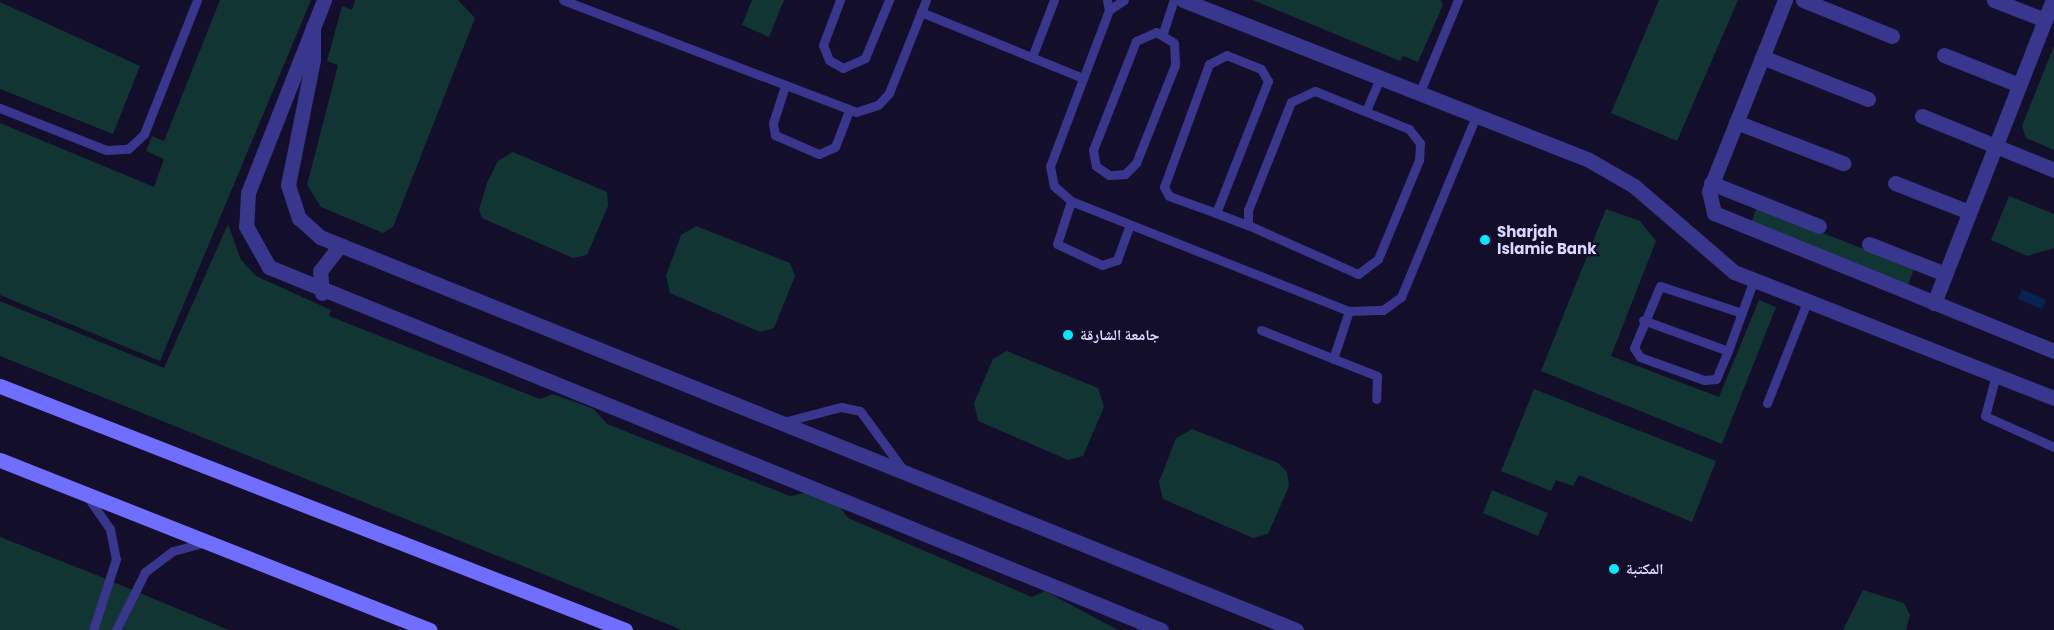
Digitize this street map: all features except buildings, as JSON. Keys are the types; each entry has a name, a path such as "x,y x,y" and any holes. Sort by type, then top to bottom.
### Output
{"street":[{"path":"324,0 245,210 248,235 260,258 279,274 1161,630"},
{"path":"1183,0 1613,172 1710,255 1753,282 2054,398"},
{"path":"1785,0 1712,183 1708,199 1721,218 2054,351"},
{"path":"1803,0 1893,36"},
{"path":"1994,0 2045,20"},
{"path":"1934,303 2053,0"},
{"path":"313,27 313,60 288,184 299,218 340,245 787,421 1296,630"},
{"path":"1944,55 2019,85"},
{"path":"1762,57 1868,99"},
{"path":"1922,116 2054,170"},
{"path":"1736,122 1843,163"},
{"path":"1712,183 1819,226"},
{"path":"1895,183 1970,212"},
{"path":"1869,244 1945,274"},
{"path":"322,293 320,271 340,245"},
{"path":"0,386 625,630"},
{"path":"0,460 430,630"}],"lane":[{"path":"0,108 106,150 128,149 144,134 197,0"},
{"path":"563,0 849,111 871,109 884,99 926,0"},
{"path":"840,0 823,45 829,60 843,68 865,58 888,0"},
{"path":"1032,57 1054,0"},
{"path":"1107,0 1109,10 1050,166 1054,186 1071,201 1349,311 1383,310 1401,297 1476,116"},
{"path":"1109,10 1124,0"},
{"path":"1163,33 1174,0"},
{"path":"1419,94 1458,0"},
{"path":"921,12 1083,78"},
{"path":"1148,33 1163,33 1177,50 1175,65 1136,162 1125,174 1109,175 1093,158 1096,142 1136,41 1148,33"},
{"path":"1216,213 1268,81 1261,69 1227,55 1209,64 1164,183 1169,196 1248,225 1350,273 1374,266 1421,152 1409,129 1315,91 1295,97 1248,210 1248,225"},
{"path":"1366,111 1380,78"},
{"path":"785,86 773,123 775,135 819,154 835,147 849,111"},
{"path":"1071,201 1057,244 1102,265 1117,260 1130,225"},
{"path":"1742,313 1669,286 1654,291 1633,345 1637,355 1708,381 1719,375 1742,313 1753,282"},
{"path":"1767,403 1807,302"},
{"path":"1333,359 1349,311"},
{"path":"1643,320 1728,351"},
{"path":"1261,330 1377,376 1376,399"},
{"path":"1996,375 1985,416 2054,447"},
{"path":"787,421 841,407 860,411 902,468"},
{"path":"83,493 103,516 114,544 115,572 93,630"},
{"path":"116,630 137,581 158,560 208,542"},
{"path":"106,597 125,605"}],"green space":[{"path":"220,0 311,0 160,361 0,295 0,123 154,187 164,159 146,151 152,136 164,141"},
{"path":"355,0 458,0 475,18 393,227 383,233 321,207 307,185 338,65 327,61 342,6 352,10"},
{"path":"752,0 784,0 769,37 742,25"},
{"path":"1253,0 1441,0 1443,5 1418,62 1403,56 1400,61"},
{"path":"1659,0 1738,0 1677,141 1611,113"},
{"path":"0,2 140,66 113,134 0,89"},
{"path":"2054,46 2054,150 2026,138 2022,126"},
{"path":"513,152 607,192 608,206 587,255 573,258 482,218 479,209 487,183 498,161"},
{"path":"2009,196 2054,214 2054,248 2027,256 1991,240"},
{"path":"1757,207 1914,269 1908,285 1751,223"},
{"path":"1606,209 1640,221 1656,241 1611,356 1719,397 1759,300 1776,307 1722,444 1541,371"},
{"path":"228,224 241,260 256,276 331,310 329,316 540,399 553,394 594,409 607,424 790,496 805,493 840,507 848,518 1032,597 1045,591 1118,630 682,630 0,356 0,301 164,368"},
{"path":"696,226 790,263 795,276 774,328 760,332 670,293 666,276 681,235"},
{"path":"1007,351 1098,388 1104,407 1083,456 1068,460 978,421 974,403 993,359"},
{"path":"1534,389 1716,461 1692,522 1579,475 1573,486 1556,480 1551,491 1501,471"},
{"path":"1192,429 1278,463 1287,472 1289,486 1268,534 1253,538 1163,499 1159,482 1176,438"},
{"path":"1492,490 1548,513 1538,536 1483,513"},
{"path":"0,537 94,574 229,630 0,630"},
{"path":"1863,590 1904,603 1910,615 1906,630 1843,630"}],"water":[{"path":"2022,289 2046,300 2042,309 2018,299"}],"place":[{"name":"Sharjah Islamic Bank","path":"1485,240"},
{"name":"جامعة الشارقة","path":"1068,335"},
{"name":"المكتبة","path":"1614,569"}]}
